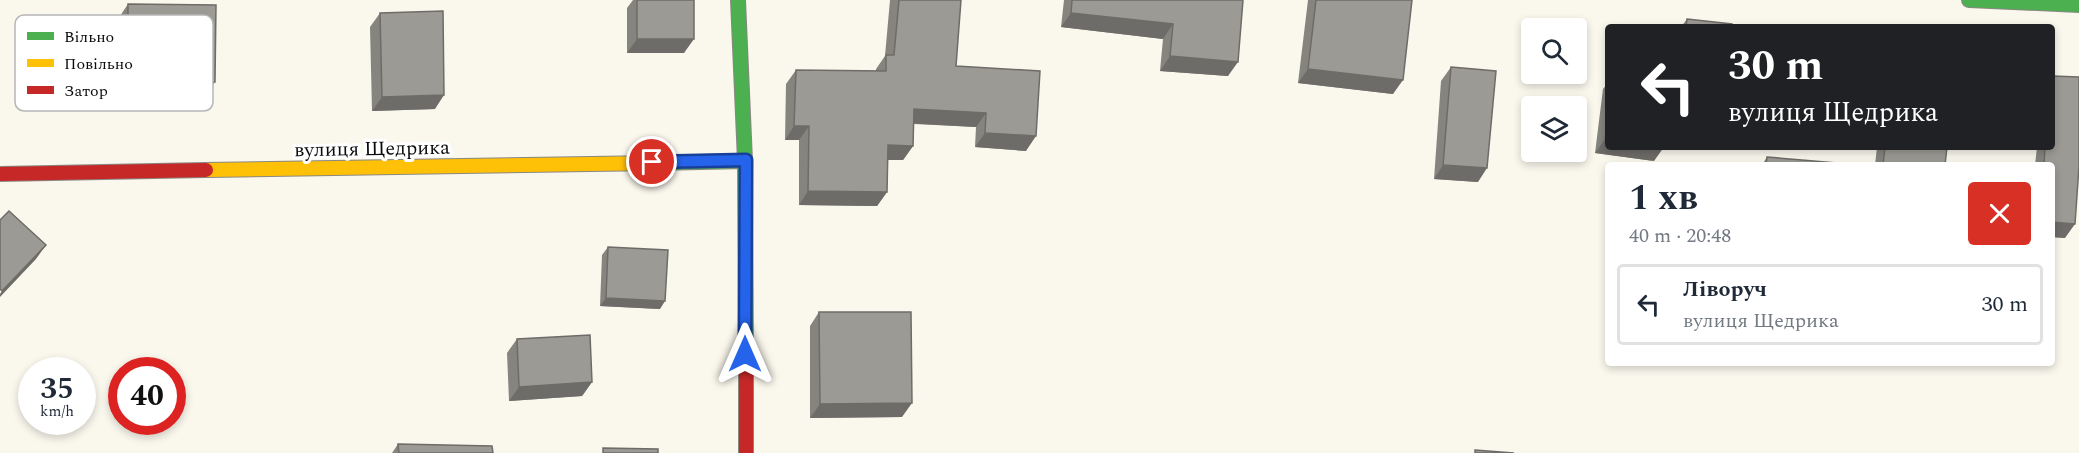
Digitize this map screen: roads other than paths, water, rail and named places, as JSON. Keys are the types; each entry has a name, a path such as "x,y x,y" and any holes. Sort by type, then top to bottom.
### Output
{"street":[{"path":"738,0 746,160 746,453"},
{"path":"1969,0 2079,5"},
{"name":"вулиця Щедрика","path":"0,174 746,160"}]}
